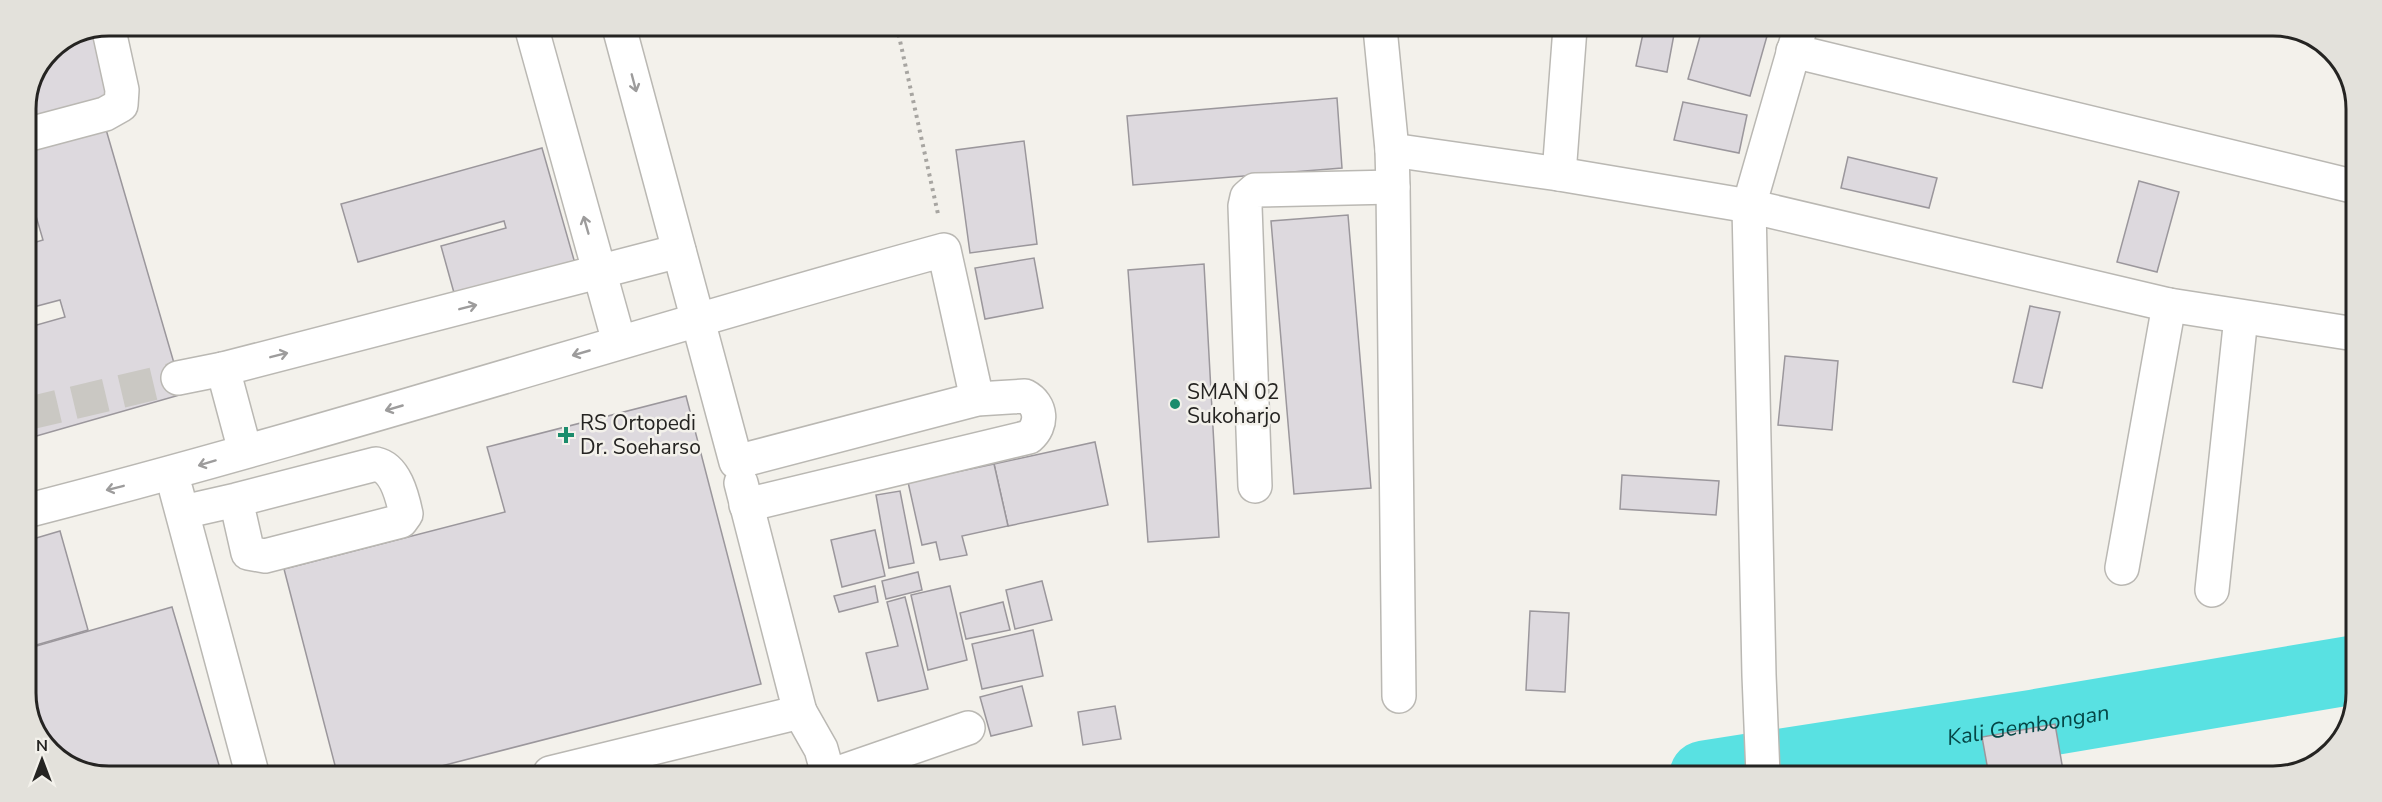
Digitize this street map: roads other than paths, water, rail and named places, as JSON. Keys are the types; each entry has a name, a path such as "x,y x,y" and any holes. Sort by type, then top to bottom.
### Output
{"street":[{"path":"36,132 105,114 121,105 122,90 110,36"},
{"path":"534,36 619,342"},
{"path":"621,36 736,462 800,712 821,749 826,766"},
{"path":"1381,36 1392,150 1399,696"},
{"path":"1559,174 1569,36"},
{"path":"1764,766 1759,675 1749,206 1797,40 2346,184"},
{"path":"1392,150 1559,174 1749,206 2169,305 2241,317 2346,328"},
{"path":"1255,486 1245,206 1247,197 1255,190 1393,187"},
{"path":"36,508 172,474 619,342 944,250 977,399"},
{"path":"178,378 223,369 600,274 680,251"},
{"path":"2122,568 2169,305"},
{"path":"2212,590 2241,317"},
{"path":"223,369 245,451"},
{"path":"736,462 977,399 1025,396 1032,400 1038,409 1036,432 1029,437 746,505"},
{"path":"183,512 376,464 385,466 391,472 406,514 401,521 265,555 255,555 248,553 237,500"},
{"path":"172,474 250,766"},
{"path":"579,766 800,712"},
{"path":"858,766 968,728"}],"waterway":[{"name":"Kali Gembongan","path":"1762,766 2034,724 2346,671"}],"tunnel":[{"path":"36,412 178,378"}],"place":[{"name":"SMAN 02 Sukoharjo","path":"1175,404"},
{"name":"RS Ortopedi Dr. Soeharso","path":"566,435"}]}
